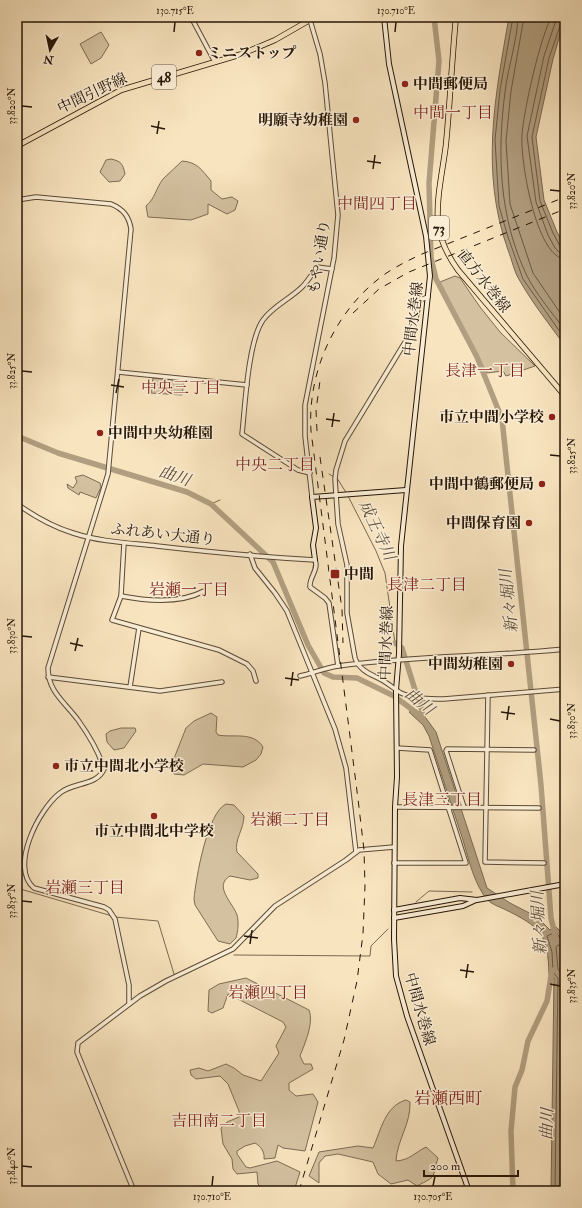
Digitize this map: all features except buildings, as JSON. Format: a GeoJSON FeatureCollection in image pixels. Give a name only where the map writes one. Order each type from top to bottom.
{"type":"FeatureCollection","features":[{"type":"Feature","properties":{"kind":"main road","name":"中間引野線"},"geometry":{"type":"LineString","coordinates":[[17,146],[121,90],[215,62],[261,46],[315,17]]}},
{"type":"Feature","properties":{"kind":"main road","name":"中間水巻線"},"geometry":{"type":"LineString","coordinates":[[384,17],[389,64],[426,236],[430,276],[401,546],[396,692],[397,748],[394,847],[395,962],[399,989],[469,1191]]}},
{"type":"Feature","properties":{"kind":"main road","name":"直方水巻線"},"geometry":{"type":"LineString","coordinates":[[456,17],[445,146],[438,204],[438,224],[442,240],[448,254],[458,270],[565,396]]}},
{"type":"Feature","properties":{"kind":"main road"},"geometry":{"type":"LineString","coordinates":[[315,560],[313,545],[316,528],[312,497],[335,494],[406,490]]}},
{"type":"Feature","properties":{"kind":"main road"},"geometry":{"type":"LineString","coordinates":[[394,918],[463,906],[476,900],[565,884]]}},
{"type":"Feature","properties":{"kind":"main road"},"geometry":{"type":"LineString","coordinates":[[394,910],[460,898],[476,900]]}},
{"type":"Feature","properties":{"kind":"street"},"geometry":{"type":"LineString","coordinates":[[191,17],[215,62]]}},
{"type":"Feature","properties":{"kind":"street","name":"もやい通り"},"geometry":{"type":"LineString","coordinates":[[309,19],[320,54],[325,83],[337,197],[338,230],[332,269],[306,395],[305,436],[312,497]]}},
{"type":"Feature","properties":{"kind":"street"},"geometry":{"type":"LineString","coordinates":[[17,200],[36,197],[104,203],[116,206],[127,216],[131,229],[131,244],[108,472],[89,537],[50,658],[48,677],[58,698],[86,732],[104,768],[97,779],[67,788],[51,802],[43,813],[25,850],[24,869],[30,885],[37,890],[104,907],[111,912],[115,919],[129,984],[129,1004]]}},
{"type":"Feature","properties":{"kind":"street"},"geometry":{"type":"LineString","coordinates":[[310,474],[298,470],[242,434],[247,385],[253,351],[263,320],[283,300],[302,288],[317,267],[332,269]]}},
{"type":"Feature","properties":{"kind":"street"},"geometry":{"type":"LineString","coordinates":[[428,296],[420,300],[416,318],[410,334],[345,441],[336,470],[335,494],[339,534],[348,570],[347,614],[353,652],[357,664],[396,692],[426,699],[565,689]]}},
{"type":"Feature","properties":{"kind":"street"},"geometry":{"type":"LineString","coordinates":[[118,372],[247,385]]}},
{"type":"Feature","properties":{"kind":"street","name":"ふれあい大通り"},"geometry":{"type":"LineString","coordinates":[[17,504],[32,515],[58,528],[89,537],[124,543],[199,551],[315,560]]}},
{"type":"Feature","properties":{"kind":"street"},"geometry":{"type":"LineString","coordinates":[[124,543],[121,596],[112,620],[224,652],[247,664],[254,674],[256,681]]}},
{"type":"Feature","properties":{"kind":"street"},"geometry":{"type":"LineString","coordinates":[[250,554],[255,568],[276,593],[287,612],[335,728],[346,768],[356,852]]}},
{"type":"Feature","properties":{"kind":"street"},"geometry":{"type":"LineString","coordinates":[[315,560],[316,568],[310,582],[310,587],[325,598],[329,603],[336,667]]}},
{"type":"Feature","properties":{"kind":"street"},"geometry":{"type":"LineString","coordinates":[[121,596],[158,601],[204,591]]}},
{"type":"Feature","properties":{"kind":"street"},"geometry":{"type":"LineString","coordinates":[[130,688],[139,628]]}},
{"type":"Feature","properties":{"kind":"street"},"geometry":{"type":"LineString","coordinates":[[300,676],[336,667],[397,659],[526,653],[565,649]]}},
{"type":"Feature","properties":{"kind":"street"},"geometry":{"type":"LineString","coordinates":[[48,677],[160,691],[222,682]]}},
{"type":"Feature","properties":{"kind":"street"},"geometry":{"type":"LineString","coordinates":[[488,695],[485,862],[544,863]]}},
{"type":"Feature","properties":{"kind":"street"},"geometry":{"type":"LineString","coordinates":[[394,862],[466,863],[450,807],[430,750],[397,748]]}},
{"type":"Feature","properties":{"kind":"street"},"geometry":{"type":"LineString","coordinates":[[463,807],[446,750],[534,750]]}},
{"type":"Feature","properties":{"kind":"street"},"geometry":{"type":"LineString","coordinates":[[395,807],[540,808]]}},
{"type":"Feature","properties":{"kind":"street"},"geometry":{"type":"LineString","coordinates":[[134,1191],[76,1048],[78,1043],[129,1004],[166,981],[233,948],[275,906],[356,852],[394,847]]}},
{"type":"Feature","properties":{"kind":"shaded area"},"geometry":{"type":"Polygon","coordinates":[[[101,32],[109,45],[101,58],[91,64],[80,44],[101,32]]]}},
{"type":"Feature","properties":{"kind":"shaded area"},"geometry":{"type":"Polygon","coordinates":[[[111,159],[119,162],[123,168],[125,174],[120,181],[109,182],[100,172],[106,160],[111,159]]]}},
{"type":"Feature","properties":{"kind":"shaded area"},"geometry":{"type":"Polygon","coordinates":[[[182,161],[192,163],[202,170],[211,181],[211,190],[222,199],[232,197],[238,201],[235,210],[227,214],[208,204],[208,214],[191,220],[148,217],[146,206],[163,179],[182,161]]]}},
{"type":"Feature","properties":{"kind":"shaded area"},"geometry":{"type":"Polygon","coordinates":[[[455,276],[460,278],[500,332],[535,366],[506,376],[503,371],[487,373],[463,330],[440,282],[455,276]]]}},
{"type":"Feature","properties":{"kind":"shaded area"},"geometry":{"type":"Polygon","coordinates":[[[153,378],[184,381],[182,395],[151,393],[153,378]]]}},
{"type":"Feature","properties":{"kind":"shaded area"},"geometry":{"type":"Polygon","coordinates":[[[83,475],[100,483],[101,487],[96,498],[80,492],[79,495],[68,488],[67,484],[73,488],[77,482],[75,477],[83,475]]]}},
{"type":"Feature","properties":{"kind":"shaded area"},"geometry":{"type":"Polygon","coordinates":[[[211,713],[217,717],[216,732],[218,735],[242,736],[254,739],[263,747],[261,754],[256,760],[243,767],[203,764],[184,775],[174,774],[172,772],[173,761],[186,728],[194,721],[211,713]]]}},
{"type":"Feature","properties":{"kind":"shaded area"},"geometry":{"type":"Polygon","coordinates":[[[121,728],[135,728],[136,731],[124,748],[114,750],[107,742],[106,734],[110,731],[121,728]]]}},
{"type":"Feature","properties":{"kind":"shaded area"},"geometry":{"type":"Polygon","coordinates":[[[226,804],[234,805],[244,816],[244,821],[236,848],[237,852],[258,874],[258,878],[250,880],[230,876],[225,880],[223,885],[226,895],[235,910],[238,921],[236,938],[230,944],[218,941],[195,905],[194,899],[200,862],[208,832],[219,810],[226,804]]]}},
{"type":"Feature","properties":{"kind":"shaded area"},"geometry":{"type":"Polygon","coordinates":[[[246,978],[309,1010],[310,1027],[300,1056],[304,1064],[311,1064],[313,1069],[289,1083],[289,1090],[296,1096],[313,1094],[318,1102],[305,1151],[283,1148],[278,1145],[275,1158],[264,1159],[262,1150],[255,1143],[245,1146],[237,1151],[237,1154],[246,1167],[250,1168],[277,1161],[300,1172],[294,1191],[284,1191],[277,1187],[274,1191],[265,1191],[258,1184],[257,1172],[237,1174],[233,1169],[232,1159],[223,1144],[221,1128],[227,1122],[239,1117],[239,1111],[228,1084],[220,1076],[196,1079],[191,1075],[190,1070],[199,1068],[208,1071],[226,1064],[243,1075],[261,1081],[279,1053],[276,1046],[286,1027],[283,1022],[228,994],[223,1008],[212,1013],[208,1011],[209,990],[219,984],[246,978]]]}},
{"type":"Feature","properties":{"kind":"shaded area"},"geometry":{"type":"Polygon","coordinates":[[[406,1100],[410,1102],[410,1110],[396,1161],[408,1158],[426,1147],[438,1158],[434,1174],[431,1178],[417,1186],[408,1180],[391,1184],[378,1174],[373,1162],[338,1154],[325,1156],[319,1163],[319,1183],[309,1176],[319,1152],[358,1146],[373,1148],[381,1126],[388,1113],[399,1103],[406,1100]]]}},
{"type":"Feature","properties":{"kind":"water"},"geometry":{"type":"Polygon","coordinates":[[[509,17],[565,17],[553,59],[536,137],[544,200],[565,247],[565,346],[530,298],[516,274],[499,221],[494,192],[492,163],[495,105],[509,17]]]}},
{"type":"Feature","properties":{"kind":"water"},"geometry":{"type":"Polygon","coordinates":[[[415,709],[418,712],[420,710],[436,732],[487,888],[510,903],[537,917],[550,930],[556,927],[562,933],[565,943],[565,1191],[551,1191],[554,978],[549,975],[547,950],[540,933],[534,927],[517,915],[489,902],[479,887],[429,736],[423,725],[409,712],[415,709]]]}},
{"type":"Feature","properties":{"kind":"waterway","name":"新々堀川"},"geometry":{"type":"LineString","coordinates":[[434,17],[439,61],[429,183],[431,258],[436,279],[477,357],[502,419],[541,785],[551,918],[555,935]]}},
{"type":"Feature","properties":{"kind":"waterway","name":"曲川"},"geometry":{"type":"LineString","coordinates":[[17,436],[58,453],[187,492],[211,504],[273,562],[308,645],[324,673],[333,677],[357,678],[394,696],[418,714]]}},
{"type":"Feature","properties":{"kind":"waterway","name":"成王寺川"},"geometry":{"type":"LineString","coordinates":[[329,474],[334,477]]}},
{"type":"Feature","properties":{"kind":"waterway","name":"成王寺川"},"geometry":{"type":"LineString","coordinates":[[337,478],[347,494]]}},
{"type":"Feature","properties":{"kind":"waterway","name":"成王寺川"},"geometry":{"type":"LineString","coordinates":[[348,496],[376,551],[385,573],[395,643]]}},
{"type":"Feature","properties":{"kind":"waterway"},"geometry":{"type":"LineString","coordinates":[[211,504],[220,500]]}},
{"type":"Feature","properties":{"kind":"waterway","name":"成王寺川"},"geometry":{"type":"LineString","coordinates":[[395,643],[402,648],[420,702],[423,717]]}},
{"type":"Feature","properties":{"kind":"waterway"},"geometry":{"type":"LineString","coordinates":[[17,888],[112,916]]}},
{"type":"Feature","properties":{"kind":"waterway"},"geometry":{"type":"LineString","coordinates":[[416,902],[429,891],[472,892]]}},
{"type":"Feature","properties":{"kind":"waterway"},"geometry":{"type":"LineString","coordinates":[[115,917],[158,921],[174,974]]}},
{"type":"Feature","properties":{"kind":"waterway"},"geometry":{"type":"LineString","coordinates":[[234,955],[370,956],[371,946],[388,929]]}},
{"type":"Feature","properties":{"kind":"waterway","name":"新々堀川"},"geometry":{"type":"LineString","coordinates":[[513,1191],[511,1131],[515,1087],[522,1070],[528,1041],[547,1001],[552,970]]}},
{"type":"Feature","properties":{"kind":"railway"},"geometry":{"type":"LineString","coordinates":[[299,1191],[344,1040],[357,981],[363,934],[365,886],[364,850],[358,799],[311,431],[311,408],[314,386],[328,343],[339,323],[352,305],[368,288],[385,274],[422,254],[565,197]]}},
{"type":"Feature","properties":{"kind":"railway"},"geometry":{"type":"LineString","coordinates":[[353,313],[379,289],[409,272],[565,209]]}},
{"type":"Feature","properties":{"kind":"railway"},"geometry":{"type":"LineString","coordinates":[[317,431],[316,410],[320,381]]}},
{"type":"Feature","properties":{"kind":"railway"},"geometry":{"type":"LineString","coordinates":[[320,457],[342,609],[343,643]]}},
{"type":"Feature","properties":{"kind":"place","name":"ミニストップ"},"geometry":{"type":"Point","coordinates":[199,53]}},
{"type":"Feature","properties":{"kind":"place","name":"中間郵便局"},"geometry":{"type":"Point","coordinates":[405,84]}},
{"type":"Feature","properties":{"kind":"place","name":"明願寺幼稚園"},"geometry":{"type":"Point","coordinates":[356,120]}},
{"type":"Feature","properties":{"kind":"place","name":"市立中間小学校"},"geometry":{"type":"Point","coordinates":[552,417]}},
{"type":"Feature","properties":{"kind":"place","name":"中間中央幼稚園"},"geometry":{"type":"Point","coordinates":[100,433]}},
{"type":"Feature","properties":{"kind":"place","name":"中間中鶴郵便局"},"geometry":{"type":"Point","coordinates":[542,484]}},
{"type":"Feature","properties":{"kind":"place","name":"中間保育園"},"geometry":{"type":"Point","coordinates":[529,523]}},
{"type":"Feature","properties":{"kind":"place","name":"中間"},"geometry":{"type":"Point","coordinates":[335,574]}},
{"type":"Feature","properties":{"kind":"place","name":"中間幼稚園"},"geometry":{"type":"Point","coordinates":[511,664]}},
{"type":"Feature","properties":{"kind":"place","name":"市立中間北小学校"},"geometry":{"type":"Point","coordinates":[56,766]}},
{"type":"Feature","properties":{"kind":"place","name":"市立中間北中学校"},"geometry":{"type":"Point","coordinates":[154,816]}},
{"type":"Feature","properties":{"kind":"district","name":"中間一丁目"},"geometry":{"type":"Point","coordinates":[453,112]}},
{"type":"Feature","properties":{"kind":"district","name":"中間四丁目"},"geometry":{"type":"Point","coordinates":[377,203]}},
{"type":"Feature","properties":{"kind":"district","name":"長津一丁目"},"geometry":{"type":"Point","coordinates":[485,370]}},
{"type":"Feature","properties":{"kind":"district","name":"中央三丁目"},"geometry":{"type":"Point","coordinates":[181,387]}},
{"type":"Feature","properties":{"kind":"district","name":"中央二丁目"},"geometry":{"type":"Point","coordinates":[275,464]}},
{"type":"Feature","properties":{"kind":"district","name":"長津二丁目"},"geometry":{"type":"Point","coordinates":[427,584]}},
{"type":"Feature","properties":{"kind":"district","name":"岩瀬一丁目"},"geometry":{"type":"Point","coordinates":[189,589]}},
{"type":"Feature","properties":{"kind":"district","name":"長津三丁目"},"geometry":{"type":"Point","coordinates":[442,799]}},
{"type":"Feature","properties":{"kind":"district","name":"岩瀬二丁目"},"geometry":{"type":"Point","coordinates":[290,819]}},
{"type":"Feature","properties":{"kind":"district","name":"岩瀬三丁目"},"geometry":{"type":"Point","coordinates":[85,887]}},
{"type":"Feature","properties":{"kind":"district","name":"岩瀬四丁目"},"geometry":{"type":"Point","coordinates":[268,992]}},
{"type":"Feature","properties":{"kind":"district","name":"岩瀬西町"},"geometry":{"type":"Point","coordinates":[448,1098]}},
{"type":"Feature","properties":{"kind":"district","name":"吉田南二丁目"},"geometry":{"type":"Point","coordinates":[219,1120]}}]}
